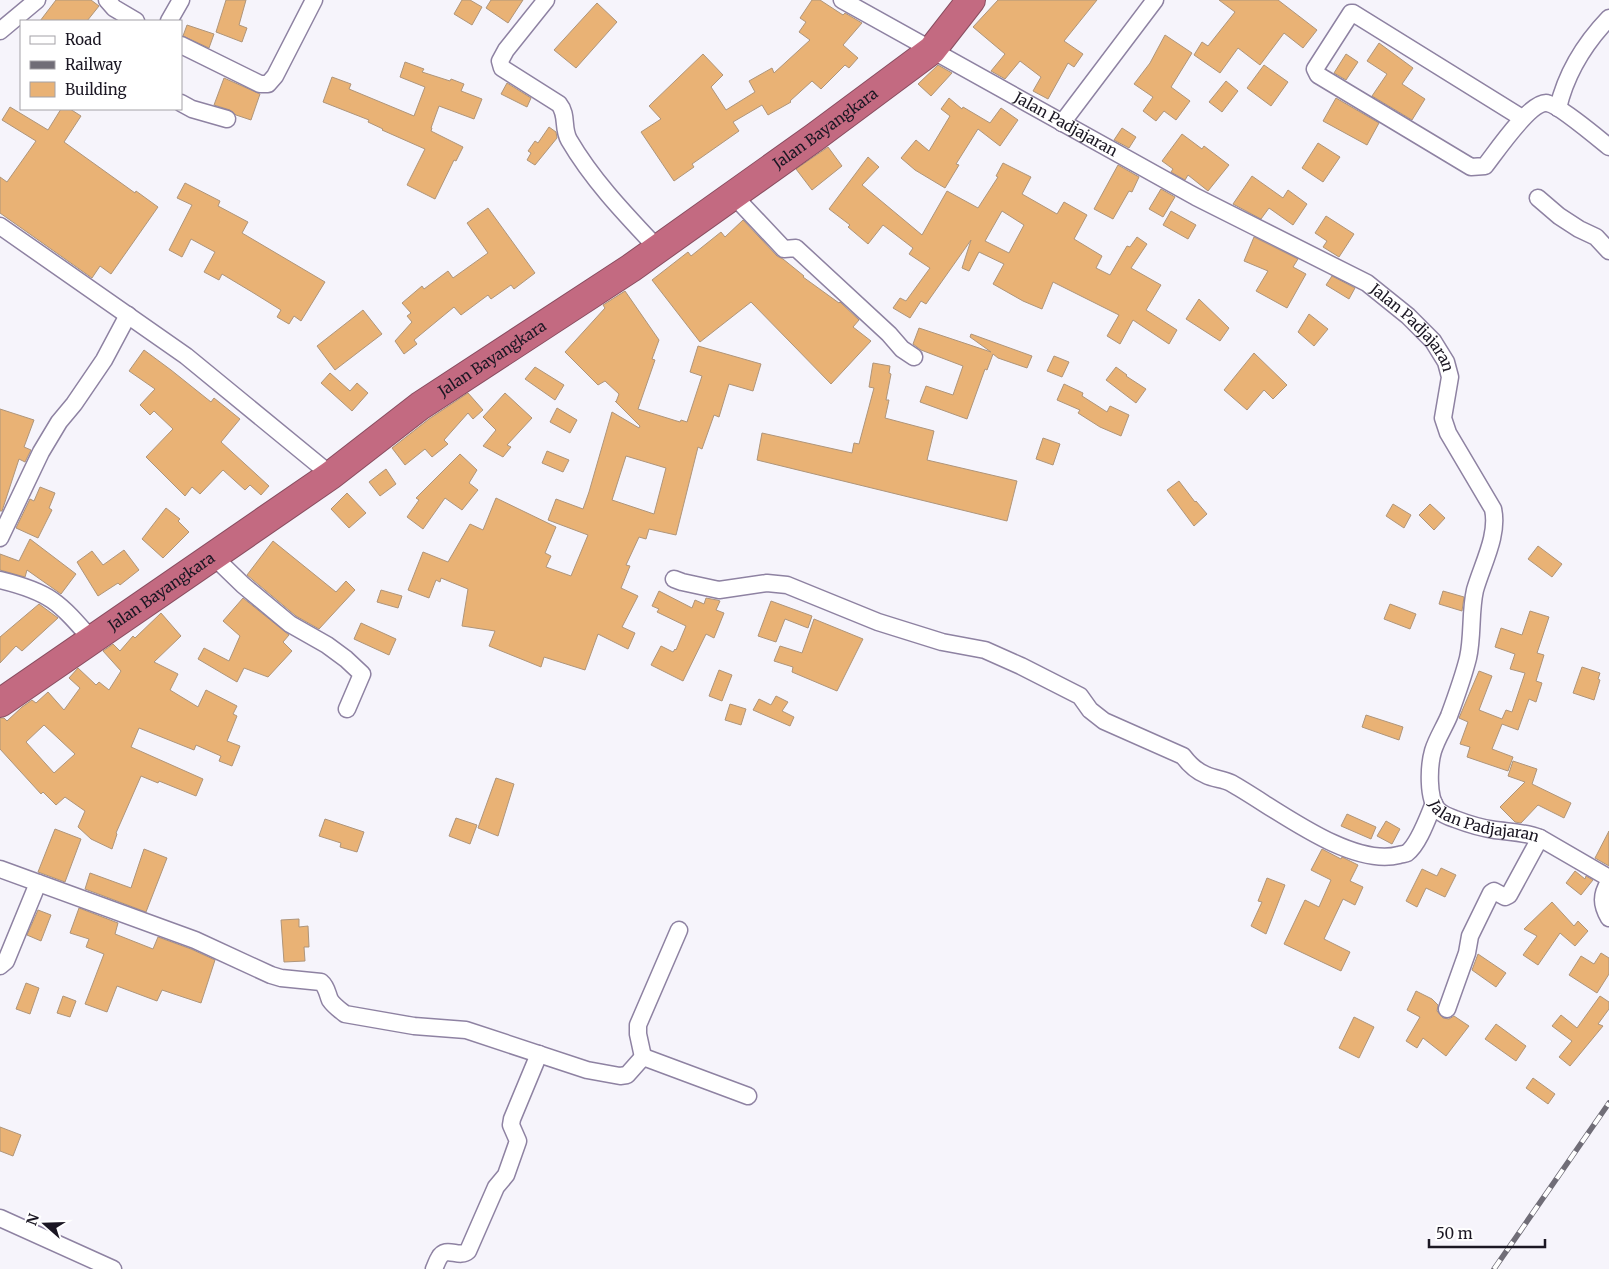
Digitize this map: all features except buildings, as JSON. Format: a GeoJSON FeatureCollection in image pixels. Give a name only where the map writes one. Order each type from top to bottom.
{"type":"FeatureCollection","features":[{"type":"Feature","properties":{"kind":"highway","name":"Jalan Bayangkara"},"geometry":{"type":"LineString","coordinates":[[0,702],[331,475],[420,406],[658,249],[734,196],[932,50],[971,0]]}},
{"type":"Feature","properties":{"kind":"street"},"geometry":{"type":"LineString","coordinates":[[0,31],[37,0]]}},
{"type":"Feature","properties":{"kind":"street"},"geometry":{"type":"LineString","coordinates":[[170,20],[181,0]]}},
{"type":"Feature","properties":{"kind":"street"},"geometry":{"type":"LineString","coordinates":[[182,45],[260,84],[268,84],[314,0]]}},
{"type":"Feature","properties":{"kind":"street"},"geometry":{"type":"LineString","coordinates":[[546,0],[506,50],[500,61],[502,68],[560,104],[565,111],[568,138],[605,191],[658,249]]}},
{"type":"Feature","properties":{"kind":"street","name":"Jalan Padjajaran"},"geometry":{"type":"LineString","coordinates":[[842,0],[1227,213],[1307,251],[1367,283],[1408,316],[1434,341],[1446,362],[1450,377],[1444,418],[1448,433],[1492,509],[1494,520],[1493,532],[1475,590],[1468,657],[1459,690],[1433,751],[1430,779],[1434,803],[1438,810],[1447,816],[1470,825],[1528,834],[1540,838],[1609,880]]}},
{"type":"Feature","properties":{"kind":"street"},"geometry":{"type":"LineString","coordinates":[[1062,123],[1154,0]]}},
{"type":"Feature","properties":{"kind":"street"},"geometry":{"type":"LineString","coordinates":[[111,7],[134,20]]}},
{"type":"Feature","properties":{"kind":"street"},"geometry":{"type":"LineString","coordinates":[[1522,118],[1353,13],[1351,13],[1315,69],[1318,75],[1472,167],[1485,166],[1522,118],[1534,107],[1542,103],[1548,103],[1558,108],[1609,146]]}},
{"type":"Feature","properties":{"kind":"street"},"geometry":{"type":"LineString","coordinates":[[1558,108],[1563,88],[1572,69],[1609,18]]}},
{"type":"Feature","properties":{"kind":"street"},"geometry":{"type":"LineString","coordinates":[[182,104],[192,109],[227,119]]}},
{"type":"Feature","properties":{"kind":"street"},"geometry":{"type":"LineString","coordinates":[[734,196],[784,248],[796,248],[889,334],[902,349],[914,358]]}},
{"type":"Feature","properties":{"kind":"street"},"geometry":{"type":"LineString","coordinates":[[1538,198],[1565,220],[1596,237],[1609,251]]}},
{"type":"Feature","properties":{"kind":"street"},"geometry":{"type":"LineString","coordinates":[[0,226],[186,356],[331,475]]}},
{"type":"Feature","properties":{"kind":"street"},"geometry":{"type":"LineString","coordinates":[[0,538],[41,452],[104,360],[128,315]]}},
{"type":"Feature","properties":{"kind":"street"},"geometry":{"type":"LineString","coordinates":[[213,556],[243,585],[290,624],[327,645],[362,674],[347,709]]}},
{"type":"Feature","properties":{"kind":"street"},"geometry":{"type":"LineString","coordinates":[[674,579],[719,590],[767,583],[787,586],[878,622],[942,642],[985,650],[1080,696],[1090,710],[1104,721],[1182,756],[1192,767],[1206,775],[1230,782],[1318,836],[1373,857],[1392,857],[1407,853],[1421,835],[1434,803]]}},
{"type":"Feature","properties":{"kind":"street"},"geometry":{"type":"LineString","coordinates":[[0,580],[41,592],[54,600],[68,612],[92,640]]}},
{"type":"Feature","properties":{"kind":"street"},"geometry":{"type":"LineString","coordinates":[[1447,1009],[1467,953],[1470,936],[1491,893],[1494,890],[1505,897],[1509,895],[1540,838]]}},
{"type":"Feature","properties":{"kind":"street"},"geometry":{"type":"LineString","coordinates":[[0,869],[210,946],[270,975],[321,982],[326,988],[330,1000],[345,1014],[414,1026],[466,1030],[586,1070],[620,1076],[627,1075],[643,1058],[649,1058],[748,1096]]}},
{"type":"Feature","properties":{"kind":"street"},"geometry":{"type":"LineString","coordinates":[[1609,880],[1603,892],[1602,904],[1609,918]]}},
{"type":"Feature","properties":{"kind":"street"},"geometry":{"type":"LineString","coordinates":[[0,966],[6,961],[38,883]]}},
{"type":"Feature","properties":{"kind":"street"},"geometry":{"type":"LineString","coordinates":[[643,1058],[638,1025],[680,930]]}},
{"type":"Feature","properties":{"kind":"street"},"geometry":{"type":"LineString","coordinates":[[434,1269],[439,1257],[444,1252],[464,1255],[468,1251],[496,1187],[506,1175],[518,1142],[512,1118],[538,1054]]}},
{"type":"Feature","properties":{"kind":"street"},"geometry":{"type":"LineString","coordinates":[[0,1218],[112,1269]]}},
{"type":"Feature","properties":{"kind":"railway"},"geometry":{"type":"LineString","coordinates":[[1494,1269],[1609,1103]]}}]}
